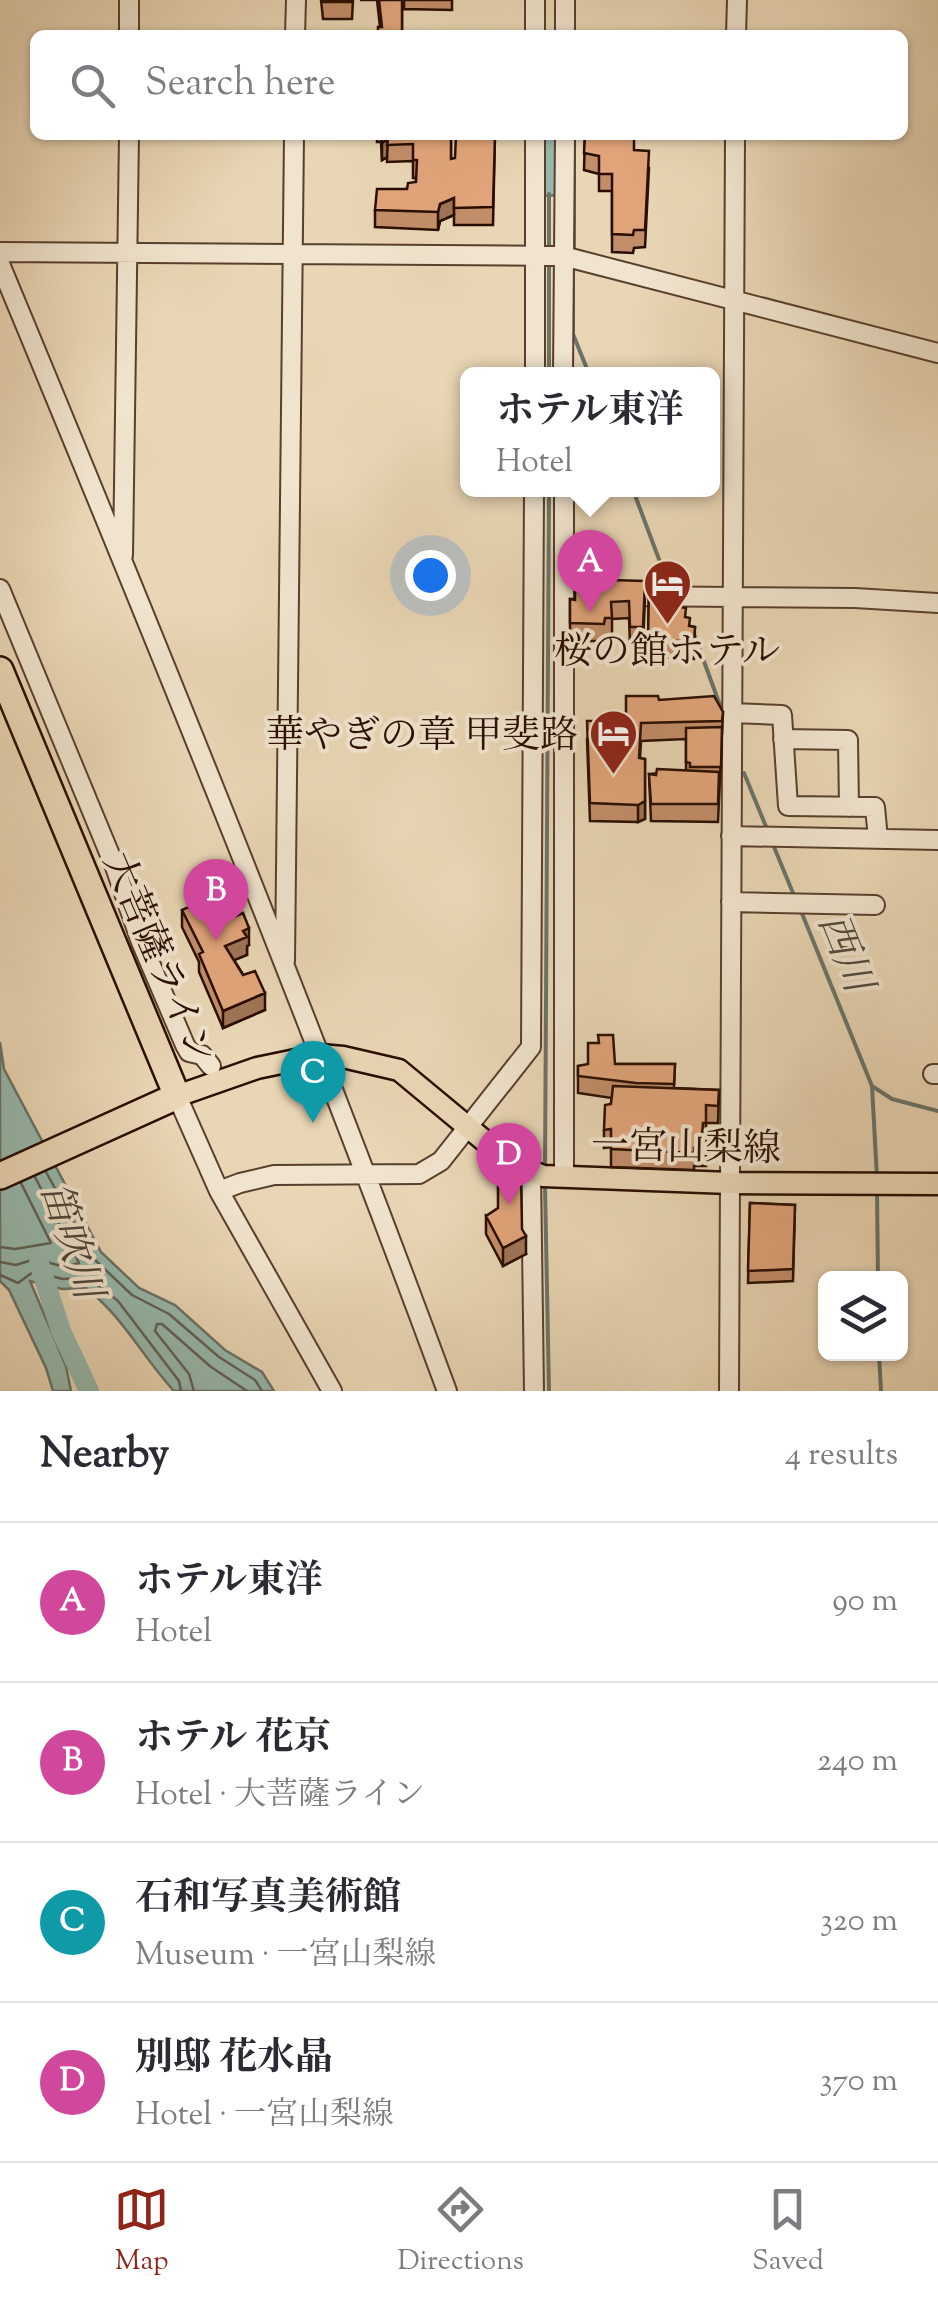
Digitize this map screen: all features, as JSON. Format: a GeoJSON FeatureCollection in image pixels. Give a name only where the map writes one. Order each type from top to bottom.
{"type":"FeatureCollection","features":[{"type":"Feature","properties":{"kind":"highway","name":"大菩薩ライン"},"geometry":{"type":"LineString","coordinates":[[0,670],[97,907],[168,1100],[0,1176]]}},
{"type":"Feature","properties":{"kind":"main road"},"geometry":{"type":"LineString","coordinates":[[168,1100],[257,1068],[320,1055],[367,1061],[399,1070],[469,1124],[510,1162],[548,1176]]}},
{"type":"Feature","properties":{"kind":"main road","name":"一宮山梨線"},"geometry":{"type":"LineString","coordinates":[[548,1176],[730,1183],[938,1184]]}},
{"type":"Feature","properties":{"kind":"street"},"geometry":{"type":"LineString","coordinates":[[128,0],[128,30]]}},
{"type":"Feature","properties":{"kind":"street"},"geometry":{"type":"LineString","coordinates":[[295,30],[296,0]]}},
{"type":"Feature","properties":{"kind":"street"},"geometry":{"type":"LineString","coordinates":[[536,0],[536,30]]}},
{"type":"Feature","properties":{"kind":"street"},"geometry":{"type":"LineString","coordinates":[[565,0],[565,30]]}},
{"type":"Feature","properties":{"kind":"street"},"geometry":{"type":"LineString","coordinates":[[736,0],[736,30]]}},
{"type":"Feature","properties":{"kind":"street"},"geometry":{"type":"LineString","coordinates":[[123,560],[128,140]]}},
{"type":"Feature","properties":{"kind":"street"},"geometry":{"type":"LineString","coordinates":[[285,972],[294,140]]}},
{"type":"Feature","properties":{"kind":"street"},"geometry":{"type":"LineString","coordinates":[[536,140],[551,198],[559,258],[564,367]]}},
{"type":"Feature","properties":{"kind":"street"},"geometry":{"type":"LineString","coordinates":[[536,367],[559,258],[551,198],[564,140]]}},
{"type":"Feature","properties":{"kind":"street"},"geometry":{"type":"LineString","coordinates":[[729,1391],[735,140]]}},
{"type":"Feature","properties":{"kind":"street"},"geometry":{"type":"LineString","coordinates":[[0,252],[559,258],[938,353]]}},
{"type":"Feature","properties":{"kind":"street"},"geometry":{"type":"LineString","coordinates":[[0,264],[123,560],[368,1176],[447,1391]]}},
{"type":"Feature","properties":{"kind":"street"},"geometry":{"type":"LineString","coordinates":[[534,497],[530,995],[548,1047]]}},
{"type":"Feature","properties":{"kind":"street"},"geometry":{"type":"LineString","coordinates":[[534,1391],[548,1176],[548,1047],[564,990],[583,595],[565,497]]}},
{"type":"Feature","properties":{"kind":"street"},"geometry":{"type":"LineString","coordinates":[[0,589],[185,1045],[211,1066]]}},
{"type":"Feature","properties":{"kind":"street"},"geometry":{"type":"LineString","coordinates":[[533,594],[938,603]]}},
{"type":"Feature","properties":{"kind":"street"},"geometry":{"type":"LineString","coordinates":[[732,713],[782,715],[788,806],[876,807],[878,839]]}},
{"type":"Feature","properties":{"kind":"street"},"geometry":{"type":"LineString","coordinates":[[783,739],[848,740],[849,807]]}},
{"type":"Feature","properties":{"kind":"street"},"geometry":{"type":"LineString","coordinates":[[732,836],[938,840]]}},
{"type":"Feature","properties":{"kind":"street"},"geometry":{"type":"LineString","coordinates":[[731,902],[875,904]]}},
{"type":"Feature","properties":{"kind":"street"},"geometry":{"type":"LineString","coordinates":[[97,907],[110,907],[141,942]]}},
{"type":"Feature","properties":{"kind":"street"},"geometry":{"type":"LineString","coordinates":[[530,995],[541,1010],[560,1003],[564,990]]}},
{"type":"Feature","properties":{"kind":"street"},"geometry":{"type":"LineString","coordinates":[[219,1192],[240,1182],[274,1176],[419,1174],[441,1161],[469,1124],[548,1047]]}},
{"type":"Feature","properties":{"kind":"street"},"geometry":{"type":"LineString","coordinates":[[168,1100],[332,1391]]}},
{"type":"Feature","properties":{"kind":"water"},"geometry":{"type":"Polygon","coordinates":[[[544,140],[560,140],[559,195],[543,196],[544,140]]]}},
{"type":"Feature","properties":{"kind":"water"},"geometry":{"type":"Polygon","coordinates":[[[0,1042],[4,1069],[101,1252],[139,1288],[175,1305],[225,1350],[262,1372],[274,1391],[174,1391],[111,1312],[86,1288],[62,1289],[30,1281],[66,1366],[71,1391],[53,1391],[9,1290],[0,1281],[0,1042]]]}},
{"type":"Feature","properties":{"kind":"building"},"geometry":{"type":"Polygon","coordinates":[[[379,0],[402,0],[402,30],[378,30],[382,27],[379,0]]]}},
{"type":"Feature","properties":{"kind":"building"},"geometry":{"type":"Polygon","coordinates":[[[388,140],[451,140],[451,159],[455,158],[456,140],[495,140],[493,207],[454,208],[454,198],[440,204],[438,212],[375,210],[377,189],[407,189],[408,183],[416,182],[413,144],[387,145],[388,140]]]}},
{"type":"Feature","properties":{"kind":"building"},"geometry":{"type":"Polygon","coordinates":[[[585,140],[634,140],[634,150],[649,151],[645,230],[634,230],[633,235],[612,234],[612,174],[599,174],[599,156],[584,153],[585,140]]]}},
{"type":"Feature","properties":{"kind":"building"},"geometry":{"type":"Polygon","coordinates":[[[575,579],[645,581],[643,627],[630,627],[629,601],[611,602],[612,618],[605,618],[604,624],[570,623],[575,579]]]}},
{"type":"Feature","properties":{"kind":"building"},"geometry":{"type":"Polygon","coordinates":[[[673,583],[680,607],[686,608],[685,617],[690,618],[689,626],[695,627],[694,642],[648,639],[649,584],[673,583]]]}},
{"type":"Feature","properties":{"kind":"building"},"geometry":{"type":"Polygon","coordinates":[[[626,696],[658,696],[659,700],[714,696],[723,712],[722,721],[641,723],[639,758],[645,759],[645,801],[638,805],[590,803],[587,721],[626,721],[626,696]]]}},
{"type":"Feature","properties":{"kind":"building"},"geometry":{"type":"Polygon","coordinates":[[[722,727],[721,767],[690,767],[686,762],[686,728],[722,727]]]}},
{"type":"Feature","properties":{"kind":"building"},"geometry":{"type":"Polygon","coordinates":[[[657,769],[719,772],[718,804],[651,804],[649,774],[656,775],[657,769]]]}},
{"type":"Feature","properties":{"kind":"building"},"geometry":{"type":"Polygon","coordinates":[[[231,887],[233,895],[228,897],[236,916],[243,913],[249,928],[243,931],[247,937],[225,946],[243,975],[255,971],[265,993],[223,1011],[199,954],[203,952],[182,910],[231,887]]]}},
{"type":"Feature","properties":{"kind":"building"},"geometry":{"type":"Polygon","coordinates":[[[598,1035],[613,1035],[615,1064],[675,1064],[674,1084],[578,1076],[578,1066],[588,1064],[588,1043],[599,1043],[598,1035]]]}},
{"type":"Feature","properties":{"kind":"building"},"geometry":{"type":"Polygon","coordinates":[[[613,1086],[719,1090],[718,1106],[706,1105],[702,1135],[707,1135],[706,1149],[694,1148],[694,1153],[611,1149],[611,1129],[604,1130],[605,1105],[611,1104],[613,1086]]]}},
{"type":"Feature","properties":{"kind":"building"},"geometry":{"type":"Polygon","coordinates":[[[498,1168],[521,1169],[522,1229],[526,1236],[503,1248],[486,1216],[498,1208],[498,1168]]]}},
{"type":"Feature","properties":{"kind":"building"},"geometry":{"type":"Polygon","coordinates":[[[750,1203],[795,1205],[793,1269],[748,1271],[750,1203]]]}},
{"type":"Feature","properties":{"kind":"waterway","name":"西川"},"geometry":{"type":"LineString","coordinates":[[574,0],[574,30]]}},
{"type":"Feature","properties":{"kind":"waterway","name":"西川"},"geometry":{"type":"LineString","coordinates":[[574,140],[574,250]]}},
{"type":"Feature","properties":{"kind":"waterway"},"geometry":{"type":"LineString","coordinates":[[549,194],[549,250]]}},
{"type":"Feature","properties":{"kind":"waterway"},"geometry":{"type":"LineString","coordinates":[[549,264],[549,367]]}},
{"type":"Feature","properties":{"kind":"waterway","name":"西川"},"geometry":{"type":"LineString","coordinates":[[573,265],[573,334],[586,367]]}},
{"type":"Feature","properties":{"kind":"waterway"},"geometry":{"type":"LineString","coordinates":[[545,1171],[549,497]]}},
{"type":"Feature","properties":{"kind":"waterway","name":"西川"},"geometry":{"type":"LineString","coordinates":[[636,497],[669,586]]}},
{"type":"Feature","properties":{"kind":"waterway","name":"西川"},"geometry":{"type":"LineString","coordinates":[[694,634],[725,719]]}},
{"type":"Feature","properties":{"kind":"waterway","name":"西川"},"geometry":{"type":"LineString","coordinates":[[744,773],[767,829]]}},
{"type":"Feature","properties":{"kind":"waterway","name":"西川"},"geometry":{"type":"LineString","coordinates":[[772,842],[795,898]]}},
{"type":"Feature","properties":{"kind":"waterway","name":"西川"},"geometry":{"type":"LineString","coordinates":[[801,911],[872,1086],[877,1178]]}},
{"type":"Feature","properties":{"kind":"waterway","name":"西川"},"geometry":{"type":"LineString","coordinates":[[872,1086],[892,1099],[938,1111]]}},
{"type":"Feature","properties":{"kind":"waterway"},"geometry":{"type":"LineString","coordinates":[[545,1186],[549,1391]]}},
{"type":"Feature","properties":{"kind":"waterway"},"geometry":{"type":"LineString","coordinates":[[877,1192],[878,1271]]}},
{"type":"Feature","properties":{"kind":"waterway","name":"笛吹川"},"geometry":{"type":"LineString","coordinates":[[39,1263],[61,1331],[89,1391]]}},
{"type":"Feature","properties":{"kind":"waterway"},"geometry":{"type":"LineString","coordinates":[[879,1361],[881,1391]]}},
{"type":"Feature","properties":{"kind":"place","name":"ホテル東洋"},"geometry":{"type":"Point","coordinates":[590,612]}},
{"type":"Feature","properties":{"kind":"place","name":"桜の館ホテル"},"geometry":{"type":"Point","coordinates":[667,626]}},
{"type":"Feature","properties":{"kind":"place","name":"華やぎの章 甲斐路"},"geometry":{"type":"Point","coordinates":[613,776]}},
{"type":"Feature","properties":{"kind":"place","name":"ホテル 花京"},"geometry":{"type":"Point","coordinates":[216,941]}},
{"type":"Feature","properties":{"kind":"place","name":"石和写真美術館"},"geometry":{"type":"Point","coordinates":[313,1123]}},
{"type":"Feature","properties":{"kind":"place","name":"別邸 花水晶"},"geometry":{"type":"Point","coordinates":[509,1205]}}]}
